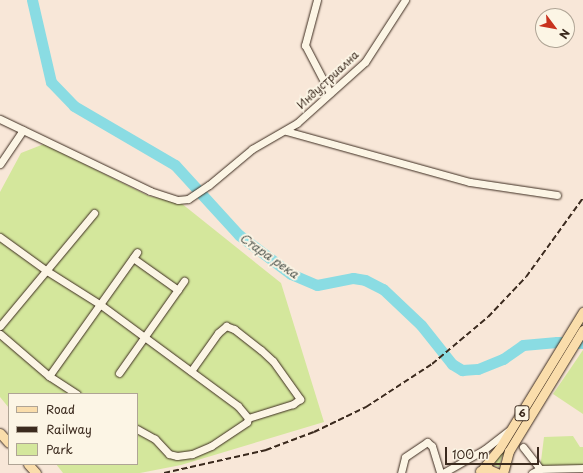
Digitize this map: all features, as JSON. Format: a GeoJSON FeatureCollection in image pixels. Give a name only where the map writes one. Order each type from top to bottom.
{"type":"FeatureCollection","features":[{"type":"Feature","properties":{"kind":"main road","name":"6"},"geometry":{"type":"LineString","coordinates":[[478,472],[514,426],[583,312]]}},
{"type":"Feature","properties":{"kind":"main road","name":"6"},"geometry":{"type":"LineString","coordinates":[[503,473],[509,451],[582,332]]}},
{"type":"Feature","properties":{"kind":"main road"},"geometry":{"type":"LineString","coordinates":[[0,433],[8,442]]}},
{"type":"Feature","properties":{"kind":"main road"},"geometry":{"type":"LineString","coordinates":[[29,465],[36,473]]}},
{"type":"Feature","properties":{"kind":"main road","name":"6"},"geometry":{"type":"LineString","coordinates":[[478,472],[490,470],[497,473]]}},
{"type":"Feature","properties":{"kind":"street"},"geometry":{"type":"LineString","coordinates":[[317,0],[305,45],[330,93]]}},
{"type":"Feature","properties":{"kind":"street","name":"Индустриална"},"geometry":{"type":"LineString","coordinates":[[23,130],[150,191],[178,200],[194,196],[252,149],[286,131],[365,62],[405,0]]}},
{"type":"Feature","properties":{"kind":"street"},"geometry":{"type":"LineString","coordinates":[[0,119],[23,130],[0,164]]}},
{"type":"Feature","properties":{"kind":"street"},"geometry":{"type":"LineString","coordinates":[[286,131],[470,182],[557,195]]}},
{"type":"Feature","properties":{"kind":"street"},"geometry":{"type":"LineString","coordinates":[[0,326],[94,213]]}},
{"type":"Feature","properties":{"kind":"street"},"geometry":{"type":"LineString","coordinates":[[0,237],[47,271],[101,305],[238,406],[248,418]]}},
{"type":"Feature","properties":{"kind":"street"},"geometry":{"type":"LineString","coordinates":[[49,376],[101,305],[135,255],[178,290]]}},
{"type":"Feature","properties":{"kind":"street"},"geometry":{"type":"LineString","coordinates":[[119,373],[184,281]]}},
{"type":"Feature","properties":{"kind":"street"},"geometry":{"type":"LineString","coordinates":[[138,430],[156,439],[169,454],[176,456],[192,454],[211,446],[247,422],[248,418],[293,404],[300,399],[273,361],[234,329],[226,326],[218,333],[191,371]]}},
{"type":"Feature","properties":{"kind":"street"},"geometry":{"type":"LineString","coordinates":[[0,334],[49,376],[76,393]]}},
{"type":"Feature","properties":{"kind":"street"},"geometry":{"type":"LineString","coordinates":[[443,473],[485,449],[514,426]]}},
{"type":"Feature","properties":{"kind":"street"},"geometry":{"type":"LineString","coordinates":[[401,473],[405,457],[428,442],[432,446],[440,473]]}},
{"type":"Feature","properties":{"kind":"street"},"geometry":{"type":"LineString","coordinates":[[523,448],[540,469]]}},
{"type":"Feature","properties":{"kind":"street"},"geometry":{"type":"LineString","coordinates":[[532,473],[540,469],[583,468]]}},
{"type":"Feature","properties":{"kind":"green space"},"geometry":{"type":"Polygon","coordinates":[[[44,144],[149,196],[181,203],[281,283],[324,422],[181,465],[140,473],[63,473],[57,465],[138,465],[138,393],[8,393],[8,407],[0,397],[0,192],[21,153],[44,144]]]}},
{"type":"Feature","properties":{"kind":"green space"},"geometry":{"type":"Polygon","coordinates":[[[583,317],[583,323],[502,457],[499,467],[490,464],[583,317]]]}},
{"type":"Feature","properties":{"kind":"green space"},"geometry":{"type":"Polygon","coordinates":[[[583,350],[583,414],[553,394],[583,350]]]}},
{"type":"Feature","properties":{"kind":"green space"},"geometry":{"type":"Polygon","coordinates":[[[573,436],[580,447],[583,447],[583,468],[540,469],[544,437],[573,436]]]}},
{"type":"Feature","properties":{"kind":"waterway","name":"Стара река"},"geometry":{"type":"LineString","coordinates":[[32,0],[51,82],[74,106],[175,165],[239,235],[291,274],[317,285],[353,278],[365,280],[383,289],[421,325],[452,364],[462,370],[478,369],[503,359],[523,345],[557,342],[583,343]]}},
{"type":"Feature","properties":{"kind":"railway"},"geometry":{"type":"LineString","coordinates":[[164,473],[266,450],[314,432],[366,407],[432,364],[488,317],[526,277],[583,198]]}}]}
